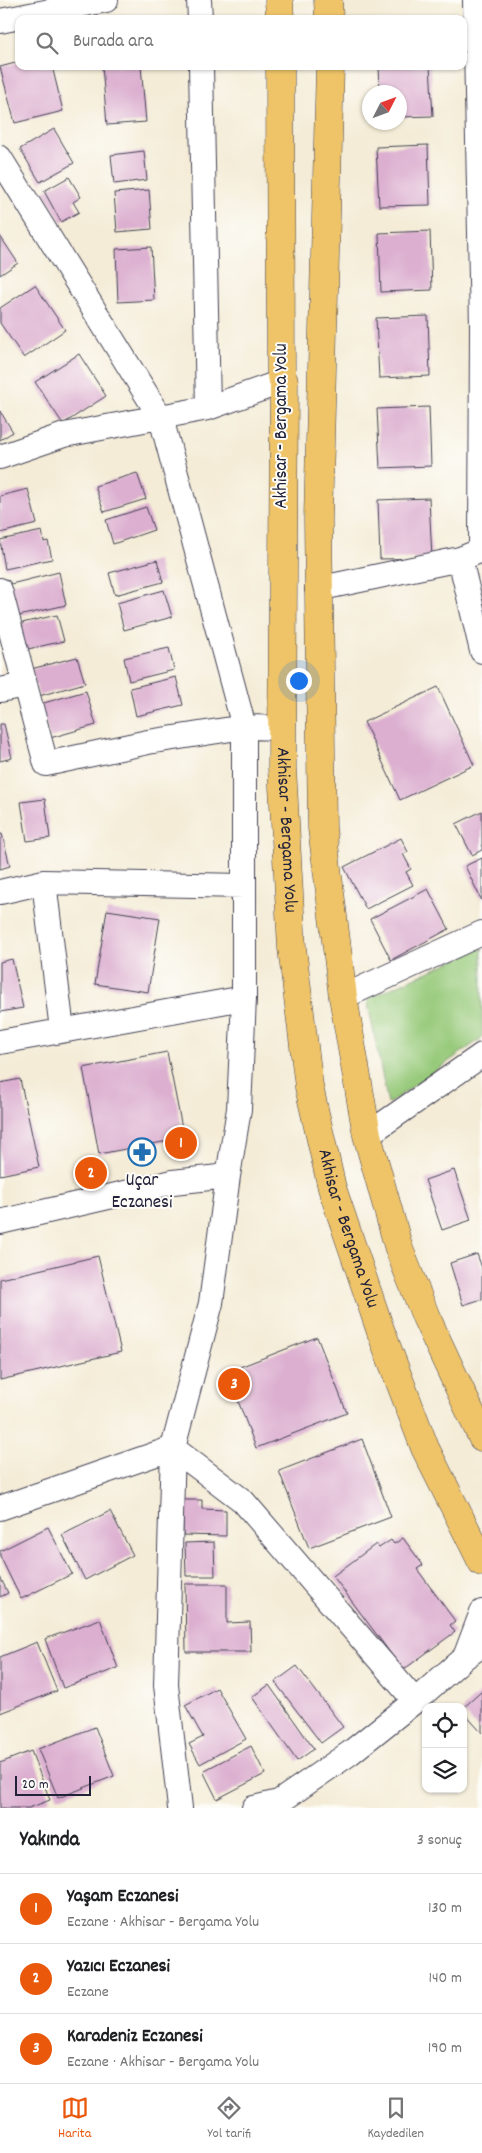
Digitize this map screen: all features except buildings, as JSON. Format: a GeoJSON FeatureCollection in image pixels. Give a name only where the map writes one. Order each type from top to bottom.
{"type":"FeatureCollection","features":[{"type":"Feature","properties":{"kind":"main road"},"geometry":{"type":"LineString","coordinates":[[280,0],[280,15]]}},
{"type":"Feature","properties":{"kind":"main road"},"geometry":{"type":"LineString","coordinates":[[328,0],[329,15]]}},
{"type":"Feature","properties":{"kind":"main road","name":"Akhisar - Bergama Yolu"},"geometry":{"type":"LineString","coordinates":[[280,70],[281,366],[284,381],[282,768],[292,948],[308,1088],[332,1188],[381,1332],[425,1448],[458,1519],[482,1562]]}},
{"type":"Feature","properties":{"kind":"main road","name":"Akhisar - Bergama Yolu"},"geometry":{"type":"LineString","coordinates":[[330,70],[318,589],[322,828],[343,997],[367,1135],[399,1249],[426,1317],[482,1437]]}},
{"type":"Feature","properties":{"kind":"street"},"geometry":{"type":"LineString","coordinates":[[26,15],[106,0]]}},
{"type":"Feature","properties":{"kind":"street"},"geometry":{"type":"LineString","coordinates":[[199,0],[200,15]]}},
{"type":"Feature","properties":{"kind":"street"},"geometry":{"type":"LineString","coordinates":[[475,0],[482,326],[474,553],[482,651]]}},
{"type":"Feature","properties":{"kind":"street"},"geometry":{"type":"LineString","coordinates":[[0,20],[15,17]]}},
{"type":"Feature","properties":{"kind":"street"},"geometry":{"type":"LineString","coordinates":[[201,70],[208,408]]}},
{"type":"Feature","properties":{"kind":"street"},"geometry":{"type":"LineString","coordinates":[[0,158],[161,418],[244,727],[244,998],[239,1109],[211,1302],[174,1448],[166,1685],[180,1808]]}},
{"type":"Feature","properties":{"kind":"street"},"geometry":{"type":"LineString","coordinates":[[0,457],[64,436],[208,408],[284,381]]}},
{"type":"Feature","properties":{"kind":"street"},"geometry":{"type":"LineString","coordinates":[[318,589],[474,553]]}},
{"type":"Feature","properties":{"kind":"street"},"geometry":{"type":"LineString","coordinates":[[0,590],[46,764],[148,742],[244,727],[282,728]]}},
{"type":"Feature","properties":{"kind":"street"},"geometry":{"type":"LineString","coordinates":[[0,690],[25,685]]}},
{"type":"Feature","properties":{"kind":"street"},"geometry":{"type":"LineString","coordinates":[[0,892],[44,882],[244,886]]}},
{"type":"Feature","properties":{"kind":"street"},"geometry":{"type":"LineString","coordinates":[[44,882],[62,1030]]}},
{"type":"Feature","properties":{"kind":"street"},"geometry":{"type":"LineString","coordinates":[[343,997],[482,934]]}},
{"type":"Feature","properties":{"kind":"street"},"geometry":{"type":"LineString","coordinates":[[0,1042],[244,998]]}},
{"type":"Feature","properties":{"kind":"street"},"geometry":{"type":"LineString","coordinates":[[367,1135],[482,1055]]}},
{"type":"Feature","properties":{"kind":"street"},"geometry":{"type":"LineString","coordinates":[[0,1222],[173,1182],[228,1176]]}},
{"type":"Feature","properties":{"kind":"street"},"geometry":{"type":"LineString","coordinates":[[0,1508],[174,1448]]}},
{"type":"Feature","properties":{"kind":"street"},"geometry":{"type":"LineString","coordinates":[[174,1448],[243,1501],[415,1701]]}},
{"type":"Feature","properties":{"kind":"street"},"geometry":{"type":"LineString","coordinates":[[254,1808],[279,1802],[350,1753],[415,1701],[473,1651],[482,1612]]}},
{"type":"Feature","properties":{"kind":"green space"},"geometry":{"type":"Polygon","coordinates":[[[482,948],[482,1038],[388,1104],[367,999],[482,948]]]}},
{"type":"Feature","properties":{"kind":"place","name":"Yaşam Eczanesi"},"geometry":{"type":"Point","coordinates":[181,1143]}},
{"type":"Feature","properties":{"kind":"place","name":"Uçar Eczanesi"},"geometry":{"type":"Point","coordinates":[142,1152]}},
{"type":"Feature","properties":{"kind":"place","name":"Yazıcı Eczanesi"},"geometry":{"type":"Point","coordinates":[91,1173]}},
{"type":"Feature","properties":{"kind":"place","name":"Karadeniz Eczanesi"},"geometry":{"type":"Point","coordinates":[234,1384]}}]}
